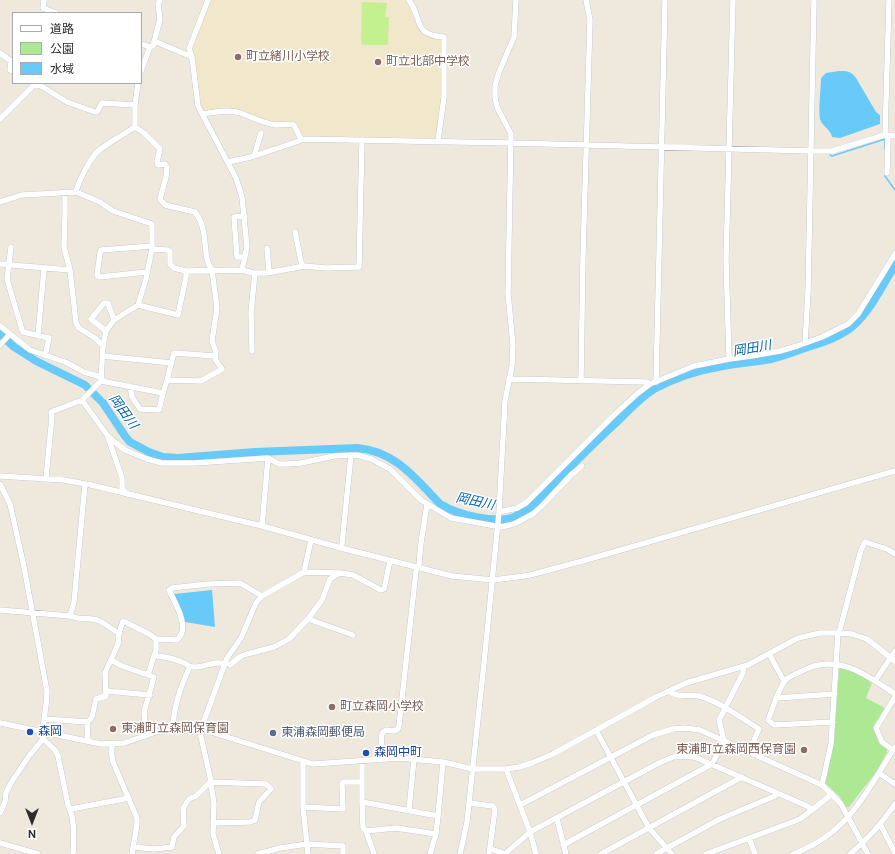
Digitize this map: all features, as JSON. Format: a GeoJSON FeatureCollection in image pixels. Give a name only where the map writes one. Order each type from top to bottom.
{"type":"FeatureCollection","features":[{"type":"Feature","properties":{"kind":"street"},"geometry":{"type":"LineString","coordinates":[[42,10],[44,0]]}},
{"type":"Feature","properties":{"kind":"street"},"geometry":{"type":"LineString","coordinates":[[142,68],[150,47],[153,46],[160,19],[158,4],[160,0]]}},
{"type":"Feature","properties":{"kind":"street"},"geometry":{"type":"LineString","coordinates":[[208,0],[189,49],[192,57],[198,106],[236,178],[242,198],[248,247],[242,270]]}},
{"type":"Feature","properties":{"kind":"street"},"geometry":{"type":"LineString","coordinates":[[409,0],[422,30],[432,36],[444,37],[444,97],[438,142]]}},
{"type":"Feature","properties":{"kind":"street"},"geometry":{"type":"LineString","coordinates":[[460,854],[464,840],[473,769],[498,526],[505,401],[512,366],[513,345],[508,293],[511,134],[497,108],[495,86],[499,72],[514,37],[516,0]]}},
{"type":"Feature","properties":{"kind":"street"},"geometry":{"type":"LineString","coordinates":[[582,380],[583,256],[590,20],[586,0]]}},
{"type":"Feature","properties":{"kind":"street"},"geometry":{"type":"LineString","coordinates":[[653,383],[662,147],[665,0]]}},
{"type":"Feature","properties":{"kind":"street"},"geometry":{"type":"LineString","coordinates":[[728,359],[726,260],[734,0]]}},
{"type":"Feature","properties":{"kind":"street"},"geometry":{"type":"LineString","coordinates":[[805,343],[808,293],[814,0]]}},
{"type":"Feature","properties":{"kind":"street"},"geometry":{"type":"LineString","coordinates":[[887,173],[889,0]]}},
{"type":"Feature","properties":{"kind":"street"},"geometry":{"type":"LineString","coordinates":[[154,41],[192,57]]}},
{"type":"Feature","properties":{"kind":"street"},"geometry":{"type":"LineString","coordinates":[[142,44],[150,47]]}},
{"type":"Feature","properties":{"kind":"street"},"geometry":{"type":"LineString","coordinates":[[0,54],[11,61],[10,70],[12,71]]}},
{"type":"Feature","properties":{"kind":"street"},"geometry":{"type":"LineString","coordinates":[[0,118],[33,84]]}},
{"type":"Feature","properties":{"kind":"street"},"geometry":{"type":"LineString","coordinates":[[135,127],[135,105],[138,84]]}},
{"type":"Feature","properties":{"kind":"street"},"geometry":{"type":"LineString","coordinates":[[44,85],[66,102],[95,112],[97,112],[102,103],[135,105]]}},
{"type":"Feature","properties":{"kind":"street"},"geometry":{"type":"LineString","coordinates":[[203,114],[220,111],[239,112],[256,120],[276,125],[291,124],[294,125],[301,139],[511,143],[811,152],[832,151],[887,135],[895,136]]}},
{"type":"Feature","properties":{"kind":"street"},"geometry":{"type":"LineString","coordinates":[[76,192],[82,175],[97,152],[135,127]]}},
{"type":"Feature","properties":{"kind":"street"},"geometry":{"type":"LineString","coordinates":[[135,127],[160,149],[157,160],[158,165],[165,164],[167,167],[160,199],[162,202],[165,205],[195,212],[199,217],[203,227],[206,249],[212,270],[217,308],[212,340],[216,352],[215,359],[222,369],[201,381],[167,380]]}},
{"type":"Feature","properties":{"kind":"street"},"geometry":{"type":"LineString","coordinates":[[254,156],[261,133]]}},
{"type":"Feature","properties":{"kind":"street"},"geometry":{"type":"LineString","coordinates":[[228,162],[254,156],[299,141],[300,139]]}},
{"type":"Feature","properties":{"kind":"street"},"geometry":{"type":"LineString","coordinates":[[147,272],[99,277],[97,275],[101,250],[152,248],[168,250],[170,252],[170,264],[174,268],[186,271],[242,270],[255,273],[302,266],[326,268],[359,267],[362,140]]}},
{"type":"Feature","properties":{"kind":"street"},"geometry":{"type":"LineString","coordinates":[[0,202],[22,195],[65,194],[76,192],[100,202],[113,212],[152,224],[152,248],[146,279],[138,305],[114,320],[106,332],[99,381],[82,400],[51,412],[52,416],[46,478]]}},
{"type":"Feature","properties":{"kind":"street"},"geometry":{"type":"LineString","coordinates":[[65,194],[66,215],[64,247],[70,270],[76,323],[80,328],[95,338],[103,346]]}},
{"type":"Feature","properties":{"kind":"street"},"geometry":{"type":"LineString","coordinates":[[245,216],[234,217],[237,257],[245,257]]}},
{"type":"Feature","properties":{"kind":"street"},"geometry":{"type":"LineString","coordinates":[[295,232],[302,266]]}},
{"type":"Feature","properties":{"kind":"street"},"geometry":{"type":"LineString","coordinates":[[11,247],[7,278],[23,332],[49,338],[45,356]]}},
{"type":"Feature","properties":{"kind":"street"},"geometry":{"type":"LineString","coordinates":[[267,248],[269,272]]}},
{"type":"Feature","properties":{"kind":"street"},"geometry":{"type":"LineString","coordinates":[[499,512],[517,508],[526,503],[614,414],[638,393],[653,383],[694,366],[780,351],[835,332],[848,324],[858,314],[895,254]]}},
{"type":"Feature","properties":{"kind":"street"},"geometry":{"type":"LineString","coordinates":[[0,264],[70,270]]}},
{"type":"Feature","properties":{"kind":"street"},"geometry":{"type":"LineString","coordinates":[[38,336],[44,268]]}},
{"type":"Feature","properties":{"kind":"street"},"geometry":{"type":"LineString","coordinates":[[138,305],[178,315],[186,271]]}},
{"type":"Feature","properties":{"kind":"street"},"geometry":{"type":"LineString","coordinates":[[252,351],[251,312],[255,273]]}},
{"type":"Feature","properties":{"kind":"street"},"geometry":{"type":"LineString","coordinates":[[106,332],[91,319],[104,303],[108,303],[114,320]]}},
{"type":"Feature","properties":{"kind":"street"},"geometry":{"type":"LineString","coordinates":[[0,326],[30,350],[65,362],[99,381],[162,393]]}},
{"type":"Feature","properties":{"kind":"street"},"geometry":{"type":"LineString","coordinates":[[0,344],[10,334]]}},
{"type":"Feature","properties":{"kind":"street"},"geometry":{"type":"LineString","coordinates":[[130,386],[132,397],[140,409],[159,410],[162,393],[174,353],[215,356]]}},
{"type":"Feature","properties":{"kind":"street"},"geometry":{"type":"LineString","coordinates":[[102,356],[172,363]]}},
{"type":"Feature","properties":{"kind":"street"},"geometry":{"type":"LineString","coordinates":[[509,379],[653,383]]}},
{"type":"Feature","properties":{"kind":"street"},"geometry":{"type":"LineString","coordinates":[[82,400],[107,435],[125,450],[147,459],[162,463],[195,463],[268,458],[279,464],[287,464],[301,463],[326,457],[351,455],[364,457],[383,465],[395,473],[416,495],[451,518],[498,526],[506,527],[533,514],[550,499],[571,475],[582,466]]}},
{"type":"Feature","properties":{"kind":"street"},"geometry":{"type":"LineString","coordinates":[[107,435],[122,478],[122,488],[127,494]]}},
{"type":"Feature","properties":{"kind":"street"},"geometry":{"type":"LineString","coordinates":[[341,548],[351,455]]}},
{"type":"Feature","properties":{"kind":"street"},"geometry":{"type":"LineString","coordinates":[[262,526],[268,458]]}},
{"type":"Feature","properties":{"kind":"street"},"geometry":{"type":"LineString","coordinates":[[0,476],[46,478],[85,484],[262,526],[448,576],[493,580],[530,575],[579,562],[895,471]]}},
{"type":"Feature","properties":{"kind":"street"},"geometry":{"type":"LineString","coordinates":[[0,484],[10,504],[34,613],[47,691],[42,733],[43,739],[58,756],[68,805],[71,809],[74,841],[73,854]]}},
{"type":"Feature","properties":{"kind":"street"},"geometry":{"type":"LineString","coordinates":[[70,616],[74,602],[85,484]]}},
{"type":"Feature","properties":{"kind":"street"},"geometry":{"type":"LineString","coordinates":[[380,760],[382,733],[386,730],[398,729],[400,726],[416,571],[418,568],[426,506],[428,504]]}},
{"type":"Feature","properties":{"kind":"street"},"geometry":{"type":"LineString","coordinates":[[304,572],[311,540]]}},
{"type":"Feature","properties":{"kind":"street"},"geometry":{"type":"LineString","coordinates":[[822,785],[831,744],[839,633],[861,550],[865,542],[887,549],[895,554]]}},
{"type":"Feature","properties":{"kind":"street"},"geometry":{"type":"LineString","coordinates":[[219,854],[213,834],[214,804],[210,777],[200,732],[227,665],[241,638],[256,603],[262,596],[304,572],[340,573],[352,575],[382,590],[385,587],[390,561]]}},
{"type":"Feature","properties":{"kind":"street"},"geometry":{"type":"LineString","coordinates":[[227,665],[240,656],[280,645],[294,634],[308,619],[325,595],[330,579],[340,573]]}},
{"type":"Feature","properties":{"kind":"street"},"geometry":{"type":"LineString","coordinates":[[88,741],[88,722],[92,717],[96,699],[106,696],[105,673],[118,644],[118,633],[124,621],[150,634],[156,639],[177,640],[181,637],[182,624],[169,590],[172,588],[208,584],[240,583],[262,596]]}},
{"type":"Feature","properties":{"kind":"street"},"geometry":{"type":"LineString","coordinates":[[0,610],[70,616],[77,620],[87,617],[100,620],[103,624],[118,633]]}},
{"type":"Feature","properties":{"kind":"street"},"geometry":{"type":"LineString","coordinates":[[308,619],[353,635]]}},
{"type":"Feature","properties":{"kind":"street"},"geometry":{"type":"LineString","coordinates":[[0,724],[42,733],[113,744],[124,743],[156,732],[172,730],[211,732],[313,764],[362,762],[399,758],[443,762],[473,769],[506,769],[519,768],[532,764],[669,691],[686,683],[744,667],[798,638],[820,633],[852,634],[867,639],[893,660]]}},
{"type":"Feature","properties":{"kind":"street"},"geometry":{"type":"LineString","coordinates":[[148,675],[156,650],[156,639]]}},
{"type":"Feature","properties":{"kind":"street"},"geometry":{"type":"LineString","coordinates":[[875,681],[893,660],[895,651]]}},
{"type":"Feature","properties":{"kind":"street"},"geometry":{"type":"LineString","coordinates":[[769,654],[784,681]]}},
{"type":"Feature","properties":{"kind":"street"},"geometry":{"type":"LineString","coordinates":[[154,655],[184,662],[190,666],[201,667],[221,662],[227,665]]}},
{"type":"Feature","properties":{"kind":"street"},"geometry":{"type":"LineString","coordinates":[[111,660],[122,666],[154,677],[144,712],[146,736]]}},
{"type":"Feature","properties":{"kind":"street"},"geometry":{"type":"LineString","coordinates":[[833,722],[774,725],[768,720],[784,681],[810,667],[823,664],[848,666],[895,694]]}},
{"type":"Feature","properties":{"kind":"street"},"geometry":{"type":"LineString","coordinates":[[172,730],[174,708],[179,690],[190,666]]}},
{"type":"Feature","properties":{"kind":"street"},"geometry":{"type":"LineString","coordinates":[[563,845],[712,764],[724,741],[719,720],[743,673],[744,667]]}},
{"type":"Feature","properties":{"kind":"street"},"geometry":{"type":"LineString","coordinates":[[106,691],[150,695]]}},
{"type":"Feature","properties":{"kind":"street"},"geometry":{"type":"LineString","coordinates":[[669,691],[675,695],[693,695],[704,698],[725,708],[759,729],[749,752]]}},
{"type":"Feature","properties":{"kind":"street"},"geometry":{"type":"LineString","coordinates":[[777,698],[835,694]]}},
{"type":"Feature","properties":{"kind":"street"},"geometry":{"type":"LineString","coordinates":[[793,854],[818,842],[835,830],[862,802],[894,749],[882,742],[876,728],[895,697]]}},
{"type":"Feature","properties":{"kind":"street"},"geometry":{"type":"LineString","coordinates":[[44,718],[88,722]]}},
{"type":"Feature","properties":{"kind":"street"},"geometry":{"type":"LineString","coordinates":[[520,805],[653,735],[674,729],[685,728],[700,730],[822,785],[841,804],[868,854]]}},
{"type":"Feature","properties":{"kind":"street"},"geometry":{"type":"LineString","coordinates":[[596,730],[649,828],[672,854]]}},
{"type":"Feature","properties":{"kind":"street"},"geometry":{"type":"LineString","coordinates":[[0,813],[5,802],[6,793],[11,783],[29,756],[43,739]]}},
{"type":"Feature","properties":{"kind":"street"},"geometry":{"type":"LineString","coordinates":[[113,744],[111,751],[113,762],[137,818],[132,854]]}},
{"type":"Feature","properties":{"kind":"street"},"geometry":{"type":"LineString","coordinates":[[469,803],[493,806],[495,810],[490,852],[506,854],[530,832],[557,819],[659,762],[673,757],[688,756],[712,764],[742,777],[807,806],[812,810]]}},
{"type":"Feature","properties":{"kind":"street"},"geometry":{"type":"LineString","coordinates":[[409,810],[414,759]]}},
{"type":"Feature","properties":{"kind":"street"},"geometry":{"type":"LineString","coordinates":[[303,762],[303,807],[308,854]]}},
{"type":"Feature","properties":{"kind":"street"},"geometry":{"type":"LineString","coordinates":[[362,762],[362,802],[364,828],[374,854]]}},
{"type":"Feature","properties":{"kind":"street"},"geometry":{"type":"LineString","coordinates":[[430,854],[436,834],[443,762]]}},
{"type":"Feature","properties":{"kind":"street"},"geometry":{"type":"LineString","coordinates":[[506,769],[530,832],[536,854]]}},
{"type":"Feature","properties":{"kind":"street"},"geometry":{"type":"LineString","coordinates":[[879,773],[895,784]]}},
{"type":"Feature","properties":{"kind":"street"},"geometry":{"type":"LineString","coordinates":[[601,854],[742,777]]}},
{"type":"Feature","properties":{"kind":"street"},"geometry":{"type":"LineString","coordinates":[[133,847],[154,849],[172,847],[174,837],[184,826],[184,804],[189,799],[196,796],[210,782],[266,784],[271,789],[260,802],[255,820],[250,822],[213,823]]}},
{"type":"Feature","properties":{"kind":"street"},"geometry":{"type":"LineString","coordinates":[[303,807],[343,808],[343,782],[362,782]]}},
{"type":"Feature","properties":{"kind":"street"},"geometry":{"type":"LineString","coordinates":[[656,854],[720,819],[775,796],[777,793]]}},
{"type":"Feature","properties":{"kind":"street"},"geometry":{"type":"LineString","coordinates":[[706,854],[800,819],[832,794]]}},
{"type":"Feature","properties":{"kind":"street"},"geometry":{"type":"LineString","coordinates":[[71,809],[129,798]]}},
{"type":"Feature","properties":{"kind":"street"},"geometry":{"type":"LineString","coordinates":[[362,802],[438,816]]}},
{"type":"Feature","properties":{"kind":"street"},"geometry":{"type":"LineString","coordinates":[[850,854],[863,844],[880,824],[893,812],[895,804]]}},
{"type":"Feature","properties":{"kind":"street"},"geometry":{"type":"LineString","coordinates":[[557,819],[566,854]]}},
{"type":"Feature","properties":{"kind":"street"},"geometry":{"type":"LineString","coordinates":[[880,824],[894,849]]}},
{"type":"Feature","properties":{"kind":"street"},"geometry":{"type":"LineString","coordinates":[[366,831],[396,828],[436,834]]}},
{"type":"Feature","properties":{"kind":"street"},"geometry":{"type":"LineString","coordinates":[[749,838],[755,854]]}},
{"type":"Feature","properties":{"kind":"street"},"geometry":{"type":"LineString","coordinates":[[0,843],[38,854]]}},
{"type":"Feature","properties":{"kind":"street"},"geometry":{"type":"LineString","coordinates":[[258,854],[280,848],[307,844],[343,846],[343,854]]}},
{"type":"Feature","properties":{"kind":"shaded area"},"geometry":{"type":"Polygon","coordinates":[[[212,0],[404,0],[407,2],[421,31],[432,39],[442,40],[442,98],[435,139],[304,136],[301,134],[297,123],[293,121],[276,123],[250,115],[242,110],[204,110],[201,107],[192,49],[212,0]]]}},
{"type":"Feature","properties":{"kind":"green space"},"geometry":{"type":"Polygon","coordinates":[[[362,2],[387,3],[385,17],[389,17],[388,45],[361,45],[362,2]]]}},
{"type":"Feature","properties":{"kind":"green space"},"geometry":{"type":"Polygon","coordinates":[[[841,667],[858,673],[872,683],[866,698],[885,708],[873,728],[880,744],[887,749],[887,752],[876,772],[849,807],[846,807],[840,797],[825,783],[834,743],[839,669],[841,667]]]}},
{"type":"Feature","properties":{"kind":"water"},"geometry":{"type":"Polygon","coordinates":[[[839,71],[849,72],[856,78],[876,112],[880,115],[880,124],[840,138],[832,137],[830,132],[821,122],[819,110],[821,78],[826,73],[839,71]]]}},
{"type":"Feature","properties":{"kind":"water"},"geometry":{"type":"Polygon","coordinates":[[[212,590],[215,627],[185,622],[174,594],[212,590]]]}},
{"type":"Feature","properties":{"kind":"waterway"},"geometry":{"type":"LineString","coordinates":[[830,155],[832,156],[885,139],[885,149]]}},
{"type":"Feature","properties":{"kind":"waterway"},"geometry":{"type":"LineString","coordinates":[[885,173],[885,176],[895,190]]}},
{"type":"Feature","properties":{"kind":"waterway","name":"岡田川"},"geometry":{"type":"LineString","coordinates":[[0,334],[14,347],[36,361],[85,385],[103,403],[130,442],[149,452],[163,457],[178,458],[255,452],[357,448],[370,450],[382,454],[403,467],[440,504],[457,512],[478,518],[508,519],[522,513],[533,505],[632,407],[654,389],[688,374],[729,365],[771,359],[826,341],[844,332],[854,325],[866,312],[895,265]]}},
{"type":"Feature","properties":{"kind":"place","name":"町立緒川小学校"},"geometry":{"type":"Point","coordinates":[238,57]}},
{"type":"Feature","properties":{"kind":"place","name":"町立北部中学校"},"geometry":{"type":"Point","coordinates":[378,62]}},
{"type":"Feature","properties":{"kind":"place","name":"町立森岡小学校"},"geometry":{"type":"Point","coordinates":[332,707]}},
{"type":"Feature","properties":{"kind":"place","name":"東浦町立森岡保育園"},"geometry":{"type":"Point","coordinates":[113,729]}},
{"type":"Feature","properties":{"kind":"place","name":"森岡"},"geometry":{"type":"Point","coordinates":[30,732]}},
{"type":"Feature","properties":{"kind":"place","name":"東浦森岡郵便局"},"geometry":{"type":"Point","coordinates":[273,733]}},
{"type":"Feature","properties":{"kind":"place","name":"東浦町立森岡西保育園"},"geometry":{"type":"Point","coordinates":[804,750]}},
{"type":"Feature","properties":{"kind":"place","name":"森岡中町"},"geometry":{"type":"Point","coordinates":[366,753]}}]}
